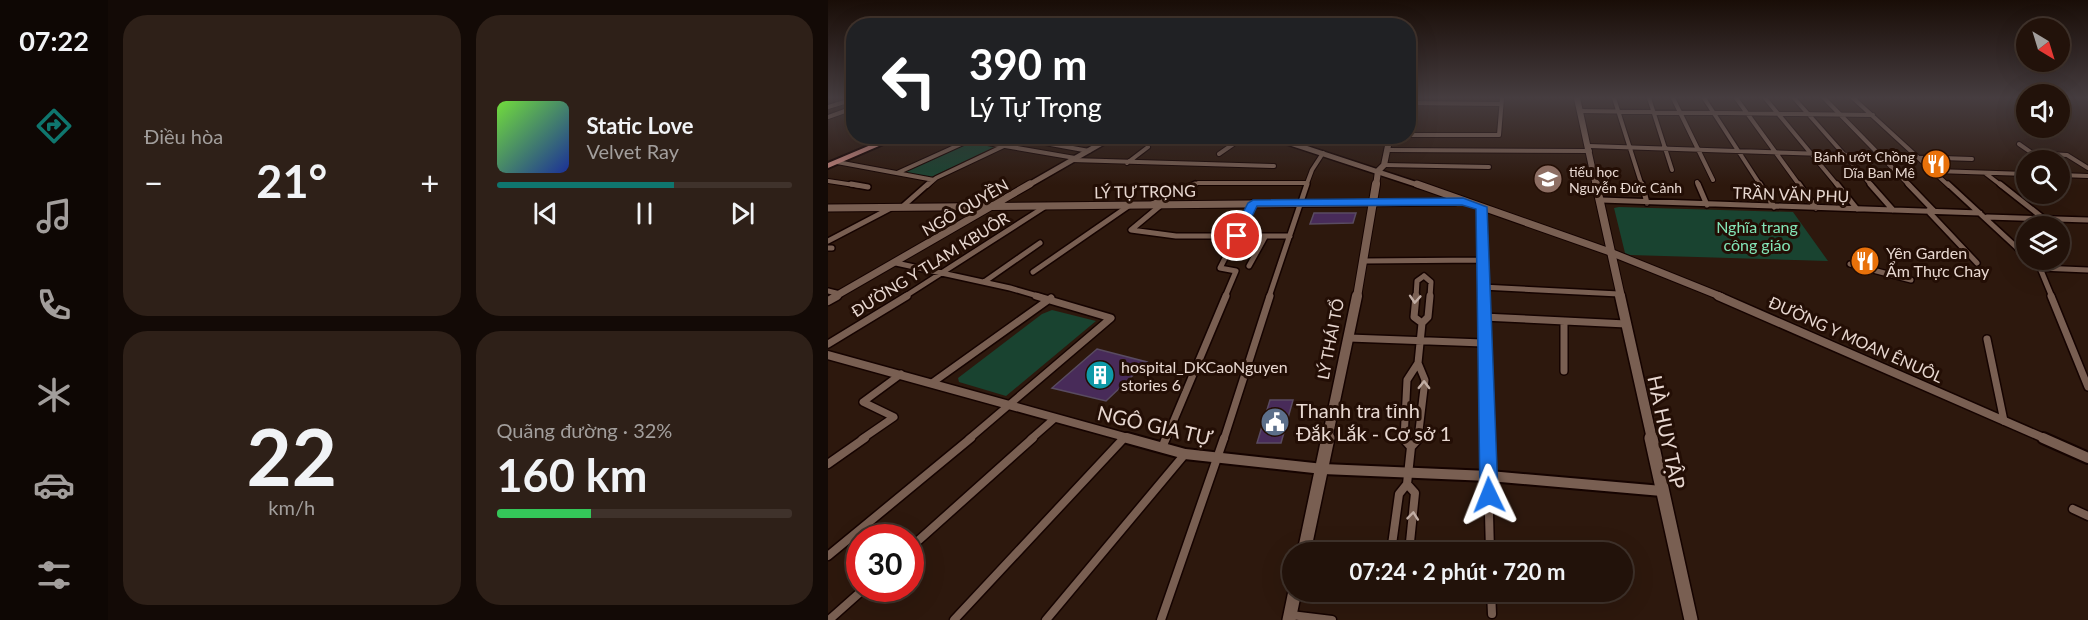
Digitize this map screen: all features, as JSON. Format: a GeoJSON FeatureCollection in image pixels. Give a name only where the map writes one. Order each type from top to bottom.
{"type":"FeatureCollection","features":[{"type":"Feature","properties":{"kind":"main road","name":"HÀ HUY TẬP"},"geometry":{"type":"LineString","coordinates":[[1584,127],[1691,620]]}},
{"type":"Feature","properties":{"kind":"main road"},"geometry":{"type":"LineString","coordinates":[[828,166],[869,144]]}},
{"type":"Feature","properties":{"kind":"main road"},"geometry":{"type":"LineString","coordinates":[[832,162],[878,144]]}},
{"type":"Feature","properties":{"kind":"main road","name":"LÝ THÁI TỔ"},"geometry":{"type":"LineString","coordinates":[[1306,542],[1364,261],[1372,202],[1388,144]]}},
{"type":"Feature","properties":{"kind":"main road"},"geometry":{"type":"LineString","coordinates":[[1290,617],[1293,602]]}},
{"type":"Feature","properties":{"kind":"street"},"geometry":{"type":"LineString","coordinates":[[1416,135],[1499,135],[1499,127]]}},
{"type":"Feature","properties":{"kind":"street"},"geometry":{"type":"LineString","coordinates":[[1625,127],[1647,203]]}},
{"type":"Feature","properties":{"kind":"street"},"geometry":{"type":"LineString","coordinates":[[1659,127],[1672,170]]}},
{"type":"Feature","properties":{"kind":"street"},"geometry":{"type":"LineString","coordinates":[[1688,127],[1713,180]]}},
{"type":"Feature","properties":{"kind":"street"},"geometry":{"type":"LineString","coordinates":[[1722,127],[1774,207]]}},
{"type":"Feature","properties":{"kind":"street"},"geometry":{"type":"LineString","coordinates":[[1757,127],[1816,208]]}},
{"type":"Feature","properties":{"kind":"street"},"geometry":{"type":"LineString","coordinates":[[1789,127],[1857,209]]}},
{"type":"Feature","properties":{"kind":"street"},"geometry":{"type":"LineString","coordinates":[[1820,127],[1893,210]]}},
{"type":"Feature","properties":{"kind":"street"},"geometry":{"type":"LineString","coordinates":[[1852,127],[1977,263]]}},
{"type":"Feature","properties":{"kind":"street"},"geometry":{"type":"LineString","coordinates":[[1885,127],[2016,246]]}},
{"type":"Feature","properties":{"kind":"street"},"geometry":{"type":"LineString","coordinates":[[897,173],[961,144]]}},
{"type":"Feature","properties":{"kind":"street"},"geometry":{"type":"LineString","coordinates":[[994,144],[1074,159],[1127,164],[1274,166]]}},
{"type":"Feature","properties":{"kind":"street"},"geometry":{"type":"LineString","coordinates":[[902,207],[934,180],[1010,144]]}},
{"type":"Feature","properties":{"kind":"street"},"geometry":{"type":"LineString","coordinates":[[1050,144],[1089,151]]}},
{"type":"Feature","properties":{"kind":"street","name":"NGÔ QUYỀN"},"geometry":{"type":"LineString","coordinates":[[828,301],[1101,144]]}},
{"type":"Feature","properties":{"kind":"street"},"geometry":{"type":"LineString","coordinates":[[1219,154],[1233,144]]}},
{"type":"Feature","properties":{"kind":"street","name":"ĐƯỜNG Y MOAN ÊNUÔL"},"geometry":{"type":"LineString","coordinates":[[1294,144],[1381,168],[1463,201],[1610,252],[1756,311],[2088,458]]}},
{"type":"Feature","properties":{"kind":"street"},"geometry":{"type":"LineString","coordinates":[[2019,144],[2028,150]]}},
{"type":"Feature","properties":{"kind":"street"},"geometry":{"type":"LineString","coordinates":[[1127,164],[1148,147]]}},
{"type":"Feature","properties":{"kind":"street"},"geometry":{"type":"LineString","coordinates":[[1387,150],[1631,148],[1972,159]]}},
{"type":"Feature","properties":{"kind":"street"},"geometry":{"type":"LineString","coordinates":[[1161,620],[1218,458],[1300,202],[1312,170],[1323,153]]}},
{"type":"Feature","properties":{"kind":"street"},"geometry":{"type":"LineString","coordinates":[[2070,157],[2088,168]]}},
{"type":"Feature","properties":{"kind":"street"},"geometry":{"type":"LineString","coordinates":[[832,162],[934,180]]}},
{"type":"Feature","properties":{"kind":"street"},"geometry":{"type":"LineString","coordinates":[[1381,168],[1489,167]]}},
{"type":"Feature","properties":{"kind":"street"},"geometry":{"type":"LineString","coordinates":[[1935,171],[2016,174]]}},
{"type":"Feature","properties":{"kind":"street"},"geometry":{"type":"LineString","coordinates":[[1984,172],[2039,216]]}},
{"type":"Feature","properties":{"kind":"street"},"geometry":{"type":"LineString","coordinates":[[2070,175],[2088,176]]}},
{"type":"Feature","properties":{"kind":"street"},"geometry":{"type":"LineString","coordinates":[[828,181],[868,187]]}},
{"type":"Feature","properties":{"kind":"street"},"geometry":{"type":"LineString","coordinates":[[1697,182],[1707,205]]}},
{"type":"Feature","properties":{"kind":"street"},"geometry":{"type":"LineString","coordinates":[[1149,205],[1198,183],[1307,183]]}},
{"type":"Feature","properties":{"kind":"street","name":"TRẦN VĂN PHỤ"},"geometry":{"type":"LineString","coordinates":[[1601,200],[1980,213]]}},
{"type":"Feature","properties":{"kind":"street","name":"LÝ TỰ TRỌNG"},"geometry":{"type":"LineString","coordinates":[[828,208],[1463,201]]}},
{"type":"Feature","properties":{"kind":"street"},"geometry":{"type":"LineString","coordinates":[[1162,448],[1236,271],[1220,268],[1253,203]]}},
{"type":"Feature","properties":{"kind":"street","name":"ĐƯỜNG Y TLAM KBUÔR"},"geometry":{"type":"LineString","coordinates":[[828,344],[944,273],[1046,205]]}},
{"type":"Feature","properties":{"kind":"street"},"geometry":{"type":"LineString","coordinates":[[1033,272],[1130,205]]}},
{"type":"Feature","properties":{"kind":"street"},"geometry":{"type":"LineString","coordinates":[[1161,205],[1131,230],[1176,236],[1290,236]]}},
{"type":"Feature","properties":{"kind":"street"},"geometry":{"type":"LineString","coordinates":[[828,241],[892,207]]}},
{"type":"Feature","properties":{"kind":"street"},"geometry":{"type":"LineString","coordinates":[[1481,207],[1490,542]]}},
{"type":"Feature","properties":{"kind":"street"},"geometry":{"type":"LineString","coordinates":[[1986,217],[2016,218]]}},
{"type":"Feature","properties":{"kind":"street"},"geometry":{"type":"LineString","coordinates":[[2070,220],[2088,220]]}},
{"type":"Feature","properties":{"kind":"street"},"geometry":{"type":"LineString","coordinates":[[1249,266],[1265,237]]}},
{"type":"Feature","properties":{"kind":"street"},"geometry":{"type":"LineString","coordinates":[[984,282],[1040,243]]}},
{"type":"Feature","properties":{"kind":"street"},"geometry":{"type":"LineString","coordinates":[[1424,276],[1425,260]]}},
{"type":"Feature","properties":{"kind":"street"},"geometry":{"type":"LineString","coordinates":[[1364,261],[1482,260]]}},
{"type":"Feature","properties":{"kind":"street"},"geometry":{"type":"LineString","coordinates":[[828,556],[1010,406],[1111,318],[1051,298],[896,263]]}},
{"type":"Feature","properties":{"kind":"street"},"geometry":{"type":"LineString","coordinates":[[1850,264],[1911,280]]}},
{"type":"Feature","properties":{"kind":"street"},"geometry":{"type":"LineString","coordinates":[[2070,269],[2088,270]]}},
{"type":"Feature","properties":{"kind":"street"},"geometry":{"type":"LineString","coordinates":[[2041,270],[2088,387]]}},
{"type":"Feature","properties":{"kind":"street"},"geometry":{"type":"LineString","coordinates":[[1392,542],[1399,494],[1407,484],[1411,447],[1419,438],[1425,380],[1418,363],[1422,323],[1428,317],[1431,282],[1424,276]]}},
{"type":"Feature","properties":{"kind":"street"},"geometry":{"type":"LineString","coordinates":[[1422,323],[1414,317],[1417,281],[1424,276]]}},
{"type":"Feature","properties":{"kind":"street"},"geometry":{"type":"LineString","coordinates":[[1482,287],[1619,294]]}},
{"type":"Feature","properties":{"kind":"street"},"geometry":{"type":"LineString","coordinates":[[828,291],[840,294]]}},
{"type":"Feature","properties":{"kind":"street"},"geometry":{"type":"LineString","coordinates":[[933,383],[1051,298]]}},
{"type":"Feature","properties":{"kind":"street"},"geometry":{"type":"LineString","coordinates":[[1483,317],[1626,324]]}},
{"type":"Feature","properties":{"kind":"street"},"geometry":{"type":"LineString","coordinates":[[1564,321],[1564,371]]}},
{"type":"Feature","properties":{"kind":"street"},"geometry":{"type":"LineString","coordinates":[[1349,338],[1483,343]]}},
{"type":"Feature","properties":{"kind":"street"},"geometry":{"type":"LineString","coordinates":[[1987,339],[2004,421]]}},
{"type":"Feature","properties":{"kind":"street","name":"NGÔ GIA TỰ"},"geometry":{"type":"LineString","coordinates":[[828,355],[1185,454],[1323,469],[1489,476],[1662,491]]}},
{"type":"Feature","properties":{"kind":"street"},"geometry":{"type":"LineString","coordinates":[[1411,447],[1403,438],[1407,380],[1418,363]]}},
{"type":"Feature","properties":{"kind":"street"},"geometry":{"type":"LineString","coordinates":[[828,464],[894,417],[863,402],[902,374]]}},
{"type":"Feature","properties":{"kind":"street"},"geometry":{"type":"LineString","coordinates":[[924,535],[1055,418]]}},
{"type":"Feature","properties":{"kind":"street"},"geometry":{"type":"LineString","coordinates":[[954,620],[1125,437]]}},
{"type":"Feature","properties":{"kind":"street"},"geometry":{"type":"LineString","coordinates":[[1046,620],[1185,454]]}},
{"type":"Feature","properties":{"kind":"street"},"geometry":{"type":"LineString","coordinates":[[1407,484],[1415,493],[1410,542]]}},
{"type":"Feature","properties":{"kind":"street"},"geometry":{"type":"LineString","coordinates":[[2073,509],[2088,516]]}},
{"type":"Feature","properties":{"kind":"street"},"geometry":{"type":"LineString","coordinates":[[829,620],[849,602]]}},
{"type":"Feature","properties":{"kind":"street"},"geometry":{"type":"LineString","coordinates":[[1491,602],[1492,614]]}},
{"type":"Feature","properties":{"kind":"street"},"geometry":{"type":"LineString","coordinates":[[1290,617],[1332,620]]}},
{"type":"Feature","properties":{"kind":"green space"},"geometry":{"type":"Polygon","coordinates":[[[965,144],[994,147],[929,178],[903,172],[965,144]]]}},
{"type":"Feature","properties":{"kind":"green space","name":"Nghĩa trang công giáo"},"geometry":{"type":"Polygon","coordinates":[[[1614,208],[1793,212],[1828,261],[1630,255],[1625,253],[1614,208]]]}},
{"type":"Feature","properties":{"kind":"green space"},"geometry":{"type":"Polygon","coordinates":[[[1052,310],[1096,321],[1006,396],[959,382],[958,378],[1042,314],[1052,310]]]}},
{"type":"Feature","properties":{"kind":"building"},"geometry":{"type":"Polygon","coordinates":[[[1314,213],[1356,213],[1353,223],[1310,224],[1314,213]]]}},
{"type":"Feature","properties":{"kind":"building","name":"hospital_DKCaoNguyen stories 6"},"geometry":{"type":"Polygon","coordinates":[[[1097,349],[1147,362],[1106,401],[1052,388],[1097,349]]]}},
{"type":"Feature","properties":{"kind":"building","name":"Thanh tra tỉnh Đắk Lắk - Cơ sở 1"},"geometry":{"type":"Polygon","coordinates":[[[1270,400],[1293,400],[1281,443],[1257,443],[1270,400]]]}},
{"type":"Feature","properties":{"kind":"place","name":"Bánh ướt Chồng Dĩa Ban Mê"},"geometry":{"type":"Point","coordinates":[1936,164]}},
{"type":"Feature","properties":{"kind":"place","name":"tiểu học Nguyễn Đức Cảnh"},"geometry":{"type":"Point","coordinates":[1548,179]}},
{"type":"Feature","properties":{"kind":"place","name":"Yên Garden Ẩm Thực Chay"},"geometry":{"type":"Point","coordinates":[1865,261]}},
{"type":"Feature","properties":{"kind":"place","name":"hospital_DKCaoNguyen stories 6"},"geometry":{"type":"Point","coordinates":[1100,375]}},
{"type":"Feature","properties":{"kind":"place","name":"Thanh tra tỉnh Đắk Lắk - Cơ sở 1"},"geometry":{"type":"Point","coordinates":[1275,422]}},
{"type":"Feature","properties":{"kind":"route"},"geometry":{"type":"LineString","coordinates":[[1237,236],[1253,203],[1463,201],[1481,207],[1489,495]]}}]}
